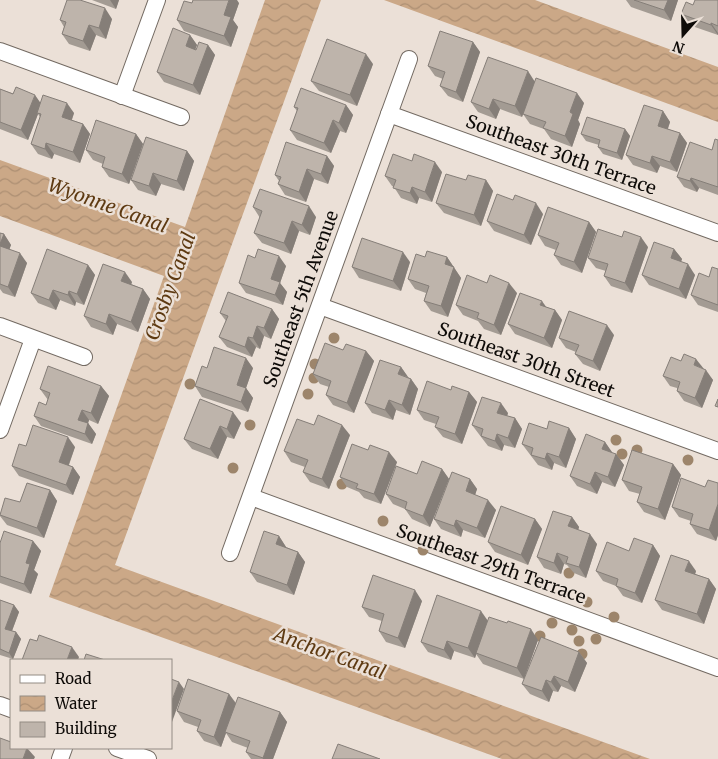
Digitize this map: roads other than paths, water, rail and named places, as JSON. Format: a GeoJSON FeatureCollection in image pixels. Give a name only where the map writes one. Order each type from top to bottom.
{"type":"FeatureCollection","features":[{"type":"Feature","properties":{"kind":"street"},"geometry":{"type":"LineString","coordinates":[[122,96],[156,0]]}},
{"type":"Feature","properties":{"kind":"street"},"geometry":{"type":"LineString","coordinates":[[0,51],[181,117]]}},
{"type":"Feature","properties":{"kind":"street","name":"Southeast 5th Avenue"},"geometry":{"type":"LineString","coordinates":[[230,553],[409,59]]}},
{"type":"Feature","properties":{"kind":"street","name":"Southeast 30th Terrace"},"geometry":{"type":"LineString","coordinates":[[389,114],[718,233]]}},
{"type":"Feature","properties":{"kind":"street","name":"Southeast 30th Street"},"geometry":{"type":"LineString","coordinates":[[320,306],[718,451]]}},
{"type":"Feature","properties":{"kind":"street"},"geometry":{"type":"LineString","coordinates":[[0,326],[84,357]]}},
{"type":"Feature","properties":{"kind":"street"},"geometry":{"type":"LineString","coordinates":[[0,430],[33,339]]}},
{"type":"Feature","properties":{"kind":"street","name":"Southeast 29th Terrace"},"geometry":{"type":"LineString","coordinates":[[251,497],[718,668]]}},
{"type":"Feature","properties":{"kind":"street"},"geometry":{"type":"LineString","coordinates":[[120,749],[148,759]]}},
{"type":"Feature","properties":{"kind":"water"},"geometry":{"type":"Polygon","coordinates":[[[265,0],[321,0],[115,565],[650,759],[502,759],[49,597],[164,276],[0,216],[0,160],[185,227],[265,0]]]}},
{"type":"Feature","properties":{"kind":"water"},"geometry":{"type":"Polygon","coordinates":[[[384,0],[535,0],[718,67],[718,122],[384,0]]]}},
{"type":"Feature","properties":{"kind":"water label","name":"Wyonne Canal"},"geometry":{"type":"Point","coordinates":[108,205]}},
{"type":"Feature","properties":{"kind":"water label","name":"Crosby Canal"},"geometry":{"type":"Point","coordinates":[170,286]}},
{"type":"Feature","properties":{"kind":"water label","name":"Anchor Canal"},"geometry":{"type":"Point","coordinates":[330,653]}}]}
